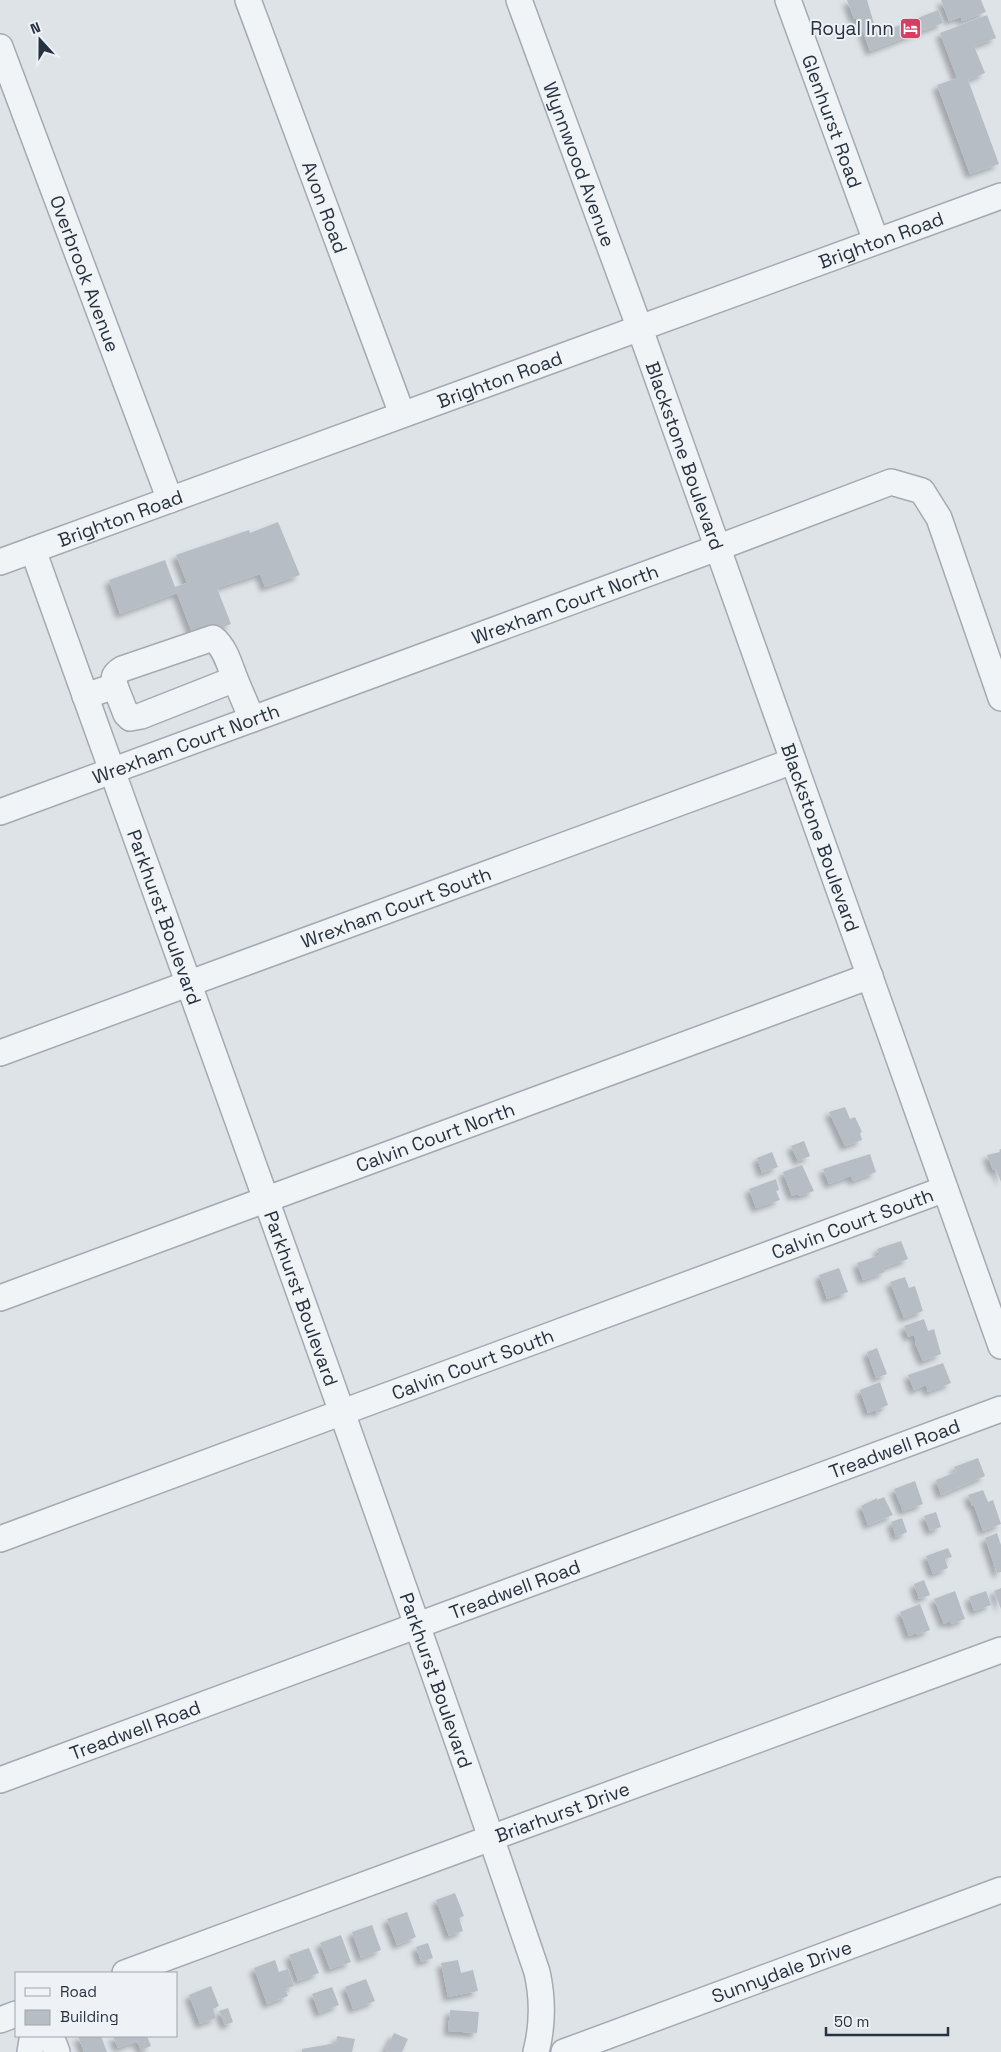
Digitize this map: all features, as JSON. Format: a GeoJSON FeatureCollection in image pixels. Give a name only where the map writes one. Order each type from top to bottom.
{"type":"FeatureCollection","features":[{"type":"Feature","properties":{"kind":"street","name":"Avon Road"},"geometry":{"type":"LineString","coordinates":[[248,0],[402,414]]}},
{"type":"Feature","properties":{"kind":"street","name":"Wynnwood Avenue"},"geometry":{"type":"LineString","coordinates":[[519,0],[640,329]]}},
{"type":"Feature","properties":{"kind":"street","name":"Glenhurst Road"},"geometry":{"type":"LineString","coordinates":[[788,0],[876,241]]}},
{"type":"Feature","properties":{"kind":"street","name":"Overbrook Avenue"},"geometry":{"type":"LineString","coordinates":[[0,47],[170,500]]}},
{"type":"Feature","properties":{"kind":"street","name":"Brighton Road"},"geometry":{"type":"LineString","coordinates":[[0,562],[1001,196]]}},
{"type":"Feature","properties":{"kind":"street","name":"Blackstone Boulevard"},"geometry":{"type":"LineString","coordinates":[[640,329],[1001,1346]]}},
{"type":"Feature","properties":{"kind":"street","name":"Wrexham Court North"},"geometry":{"type":"LineString","coordinates":[[0,812],[891,482],[922,490],[940,518],[1001,698]]}},
{"type":"Feature","properties":{"kind":"street","name":"Parkhurst Boulevard"},"geometry":{"type":"LineString","coordinates":[[33,550],[266,1200],[491,1838],[540,1988],[542,2009],[540,2038],[536,2052]]}},
{"type":"Feature","properties":{"kind":"street"},"geometry":{"type":"LineString","coordinates":[[235,680],[141,716],[130,718],[126,714],[113,679],[115,674],[122,669],[213,638],[222,648],[252,719]]}},
{"type":"Feature","properties":{"kind":"street"},"geometry":{"type":"LineString","coordinates":[[85,696],[115,686]]}},
{"type":"Feature","properties":{"kind":"street","name":"Wrexham Court South"},"geometry":{"type":"LineString","coordinates":[[0,1053],[794,761]]}},
{"type":"Feature","properties":{"kind":"street","name":"Calvin Court North"},"geometry":{"type":"LineString","coordinates":[[0,1298],[870,976]]}},
{"type":"Feature","properties":{"kind":"street","name":"Calvin Court South"},"geometry":{"type":"LineString","coordinates":[[0,1539],[945,1189]]}},
{"type":"Feature","properties":{"kind":"street","name":"Treadwell Road"},"geometry":{"type":"LineString","coordinates":[[0,1780],[1001,1409]]}},
{"type":"Feature","properties":{"kind":"street","name":"Briarhurst Drive"},"geometry":{"type":"LineString","coordinates":[[128,1972],[1001,1650]]}},
{"type":"Feature","properties":{"kind":"street","name":"Sunnydale Drive"},"geometry":{"type":"LineString","coordinates":[[564,2052],[1001,1890]]}},
{"type":"Feature","properties":{"kind":"street"},"geometry":{"type":"LineString","coordinates":[[0,2020],[15,2014]]}},
{"type":"Feature","properties":{"kind":"street"},"geometry":{"type":"LineString","coordinates":[[30,2052],[32,2040],[36,2037]]}},
{"type":"Feature","properties":{"kind":"street"},"geometry":{"type":"LineString","coordinates":[[51,2037],[57,2052]]}},
{"type":"Feature","properties":{"kind":"building","name":"Royal Inn"},"geometry":{"type":"Polygon","coordinates":[[[847,0],[867,0],[877,34],[938,10],[943,23],[870,51],[858,18],[854,19],[847,0]]]}},
{"type":"Feature","properties":{"kind":"building"},"geometry":{"type":"Polygon","coordinates":[[[941,0],[981,0],[986,12],[962,21],[961,17],[949,21],[941,0]]]}},
{"type":"Feature","properties":{"kind":"building"},"geometry":{"type":"Polygon","coordinates":[[[987,15],[996,38],[974,46],[985,73],[968,80],[999,164],[970,174],[937,85],[957,78],[940,33],[987,15]]]}},
{"type":"Feature","properties":{"kind":"building"},"geometry":{"type":"Polygon","coordinates":[[[278,522],[300,575],[265,587],[260,574],[217,588],[231,624],[194,638],[177,593],[120,614],[109,580],[165,560],[175,587],[187,583],[176,555],[249,530],[250,533],[278,522]]]}},
{"type":"Feature","properties":{"kind":"building"},"geometry":{"type":"Polygon","coordinates":[[[845,1107],[850,1119],[855,1117],[862,1132],[860,1133],[862,1140],[845,1146],[829,1112],[845,1107]]]}},
{"type":"Feature","properties":{"kind":"building"},"geometry":{"type":"Polygon","coordinates":[[[804,1141],[810,1156],[798,1161],[791,1146],[804,1141]]]}},
{"type":"Feature","properties":{"kind":"building"},"geometry":{"type":"Polygon","coordinates":[[[1001,1149],[1001,1182],[996,1169],[993,1170],[987,1155],[1000,1152],[999,1150],[1001,1149]]]}},
{"type":"Feature","properties":{"kind":"building"},"geometry":{"type":"Polygon","coordinates":[[[772,1152],[778,1167],[762,1173],[757,1158],[772,1152]]]}},
{"type":"Feature","properties":{"kind":"building"},"geometry":{"type":"Polygon","coordinates":[[[870,1154],[876,1172],[853,1181],[851,1176],[829,1184],[823,1169],[870,1154]]]}},
{"type":"Feature","properties":{"kind":"building"},"geometry":{"type":"Polygon","coordinates":[[[802,1165],[814,1191],[799,1196],[798,1194],[792,1196],[783,1172],[802,1165]]]}},
{"type":"Feature","properties":{"kind":"building"},"geometry":{"type":"Polygon","coordinates":[[[776,1179],[779,1190],[776,1191],[780,1200],[756,1208],[749,1189],[776,1179]]]}},
{"type":"Feature","properties":{"kind":"building"},"geometry":{"type":"Polygon","coordinates":[[[901,1241],[908,1259],[883,1268],[885,1272],[863,1280],[857,1263],[880,1255],[877,1249],[901,1241]]]}},
{"type":"Feature","properties":{"kind":"building"},"geometry":{"type":"Polygon","coordinates":[[[839,1268],[848,1292],[827,1299],[819,1275],[839,1268]]]}},
{"type":"Feature","properties":{"kind":"building"},"geometry":{"type":"Polygon","coordinates":[[[905,1277],[909,1288],[915,1286],[923,1311],[904,1318],[890,1282],[905,1277]]]}},
{"type":"Feature","properties":{"kind":"building"},"geometry":{"type":"Polygon","coordinates":[[[924,1319],[928,1331],[934,1329],[941,1354],[923,1361],[915,1343],[914,1335],[908,1337],[904,1326],[924,1319]]]}},
{"type":"Feature","properties":{"kind":"building"},"geometry":{"type":"Polygon","coordinates":[[[877,1348],[887,1374],[876,1378],[867,1352],[877,1348]]]}},
{"type":"Feature","properties":{"kind":"building"},"geometry":{"type":"Polygon","coordinates":[[[943,1363],[951,1383],[928,1392],[926,1385],[914,1390],[908,1375],[943,1363]]]}},
{"type":"Feature","properties":{"kind":"building"},"geometry":{"type":"Polygon","coordinates":[[[880,1382],[888,1405],[881,1408],[882,1411],[877,1413],[876,1410],[868,1413],[860,1390],[880,1382]]]}},
{"type":"Feature","properties":{"kind":"building"},"geometry":{"type":"Polygon","coordinates":[[[978,1458],[985,1476],[941,1495],[936,1480],[956,1472],[954,1467],[978,1458]]]}},
{"type":"Feature","properties":{"kind":"building"},"geometry":{"type":"Polygon","coordinates":[[[915,1481],[923,1504],[903,1511],[894,1489],[915,1481]]]}},
{"type":"Feature","properties":{"kind":"building"},"geometry":{"type":"Polygon","coordinates":[[[983,1490],[988,1502],[993,1500],[1001,1524],[983,1531],[974,1505],[972,1506],[968,1495],[983,1490]]]}},
{"type":"Feature","properties":{"kind":"building"},"geometry":{"type":"Polygon","coordinates":[[[884,1497],[893,1515],[868,1525],[861,1506],[877,1498],[877,1500],[884,1497]]]}},
{"type":"Feature","properties":{"kind":"building"},"geometry":{"type":"Polygon","coordinates":[[[936,1512],[941,1527],[930,1531],[924,1516],[936,1512]]]}},
{"type":"Feature","properties":{"kind":"building"},"geometry":{"type":"Polygon","coordinates":[[[902,1518],[907,1532],[896,1537],[891,1522],[902,1518]]]}},
{"type":"Feature","properties":{"kind":"building"},"geometry":{"type":"Polygon","coordinates":[[[997,1533],[1001,1545],[1001,1572],[997,1573],[985,1538],[997,1533]]]}},
{"type":"Feature","properties":{"kind":"building"},"geometry":{"type":"Polygon","coordinates":[[[948,1548],[952,1557],[945,1559],[948,1568],[933,1574],[926,1556],[948,1548]]]}},
{"type":"Feature","properties":{"kind":"building"},"geometry":{"type":"Polygon","coordinates":[[[924,1580],[930,1595],[919,1599],[914,1584],[924,1580]]]}},
{"type":"Feature","properties":{"kind":"building"},"geometry":{"type":"Polygon","coordinates":[[[1001,1588],[1001,1609],[994,1591],[1001,1588]]]}},
{"type":"Feature","properties":{"kind":"building"},"geometry":{"type":"Polygon","coordinates":[[[955,1591],[965,1619],[951,1624],[950,1621],[944,1624],[934,1599],[955,1591]]]}},
{"type":"Feature","properties":{"kind":"building"},"geometry":{"type":"Polygon","coordinates":[[[986,1591],[991,1605],[974,1611],[969,1597],[986,1591]]]}},
{"type":"Feature","properties":{"kind":"building"},"geometry":{"type":"Polygon","coordinates":[[[920,1604],[930,1630],[909,1636],[900,1612],[920,1604]]]}},
{"type":"Feature","properties":{"kind":"building"},"geometry":{"type":"Polygon","coordinates":[[[455,1893],[464,1916],[459,1918],[463,1931],[449,1936],[436,1900],[455,1893]]]}},
{"type":"Feature","properties":{"kind":"building"},"geometry":{"type":"Polygon","coordinates":[[[407,1912],[416,1937],[397,1945],[387,1919],[407,1912]]]}},
{"type":"Feature","properties":{"kind":"building"},"geometry":{"type":"Polygon","coordinates":[[[372,1925],[381,1950],[361,1958],[352,1932],[372,1925]]]}},
{"type":"Feature","properties":{"kind":"building"},"geometry":{"type":"Polygon","coordinates":[[[341,1935],[351,1962],[330,1969],[320,1943],[341,1935]]]}},
{"type":"Feature","properties":{"kind":"building"},"geometry":{"type":"Polygon","coordinates":[[[428,1943],[433,1958],[421,1962],[416,1947],[428,1943]]]}},
{"type":"Feature","properties":{"kind":"building"},"geometry":{"type":"Polygon","coordinates":[[[309,1948],[319,1973],[298,1981],[289,1955],[309,1948]]]}},
{"type":"Feature","properties":{"kind":"building"},"geometry":{"type":"Polygon","coordinates":[[[275,1960],[279,1972],[288,1969],[294,1986],[285,1989],[288,1996],[267,2004],[254,1968],[275,1960]]]}},
{"type":"Feature","properties":{"kind":"building"},"geometry":{"type":"Polygon","coordinates":[[[458,1960],[461,1973],[473,1970],[478,1991],[448,1997],[441,1963],[458,1960]]]}},
{"type":"Feature","properties":{"kind":"building"},"geometry":{"type":"Polygon","coordinates":[[[366,1979],[375,2001],[353,2009],[345,1987],[366,1979]]]}},
{"type":"Feature","properties":{"kind":"building"},"geometry":{"type":"Polygon","coordinates":[[[211,1986],[219,2006],[213,2009],[216,2018],[200,2024],[189,1995],[211,1986]]]}},
{"type":"Feature","properties":{"kind":"building"},"geometry":{"type":"Polygon","coordinates":[[[332,1987],[339,2005],[319,2013],[312,1994],[332,1987]]]}},
{"type":"Feature","properties":{"kind":"building"},"geometry":{"type":"Polygon","coordinates":[[[228,2008],[233,2022],[225,2025],[219,2011],[228,2008]]]}},
{"type":"Feature","properties":{"kind":"building"},"geometry":{"type":"Polygon","coordinates":[[[450,2010],[479,2012],[477,2033],[448,2031],[450,2010]]]}},
{"type":"Feature","properties":{"kind":"building"},"geometry":{"type":"Polygon","coordinates":[[[394,2033],[408,2039],[402,2052],[385,2051],[394,2033]]]}},
{"type":"Feature","properties":{"kind":"building"},"geometry":{"type":"Polygon","coordinates":[[[337,2036],[355,2039],[352,2052],[302,2052],[302,2049],[336,2043],[337,2036]]]}},
{"type":"Feature","properties":{"kind":"building"},"geometry":{"type":"Polygon","coordinates":[[[78,2037],[101,2037],[107,2052],[84,2052],[78,2037]]]}},
{"type":"Feature","properties":{"kind":"building"},"geometry":{"type":"Polygon","coordinates":[[[113,2037],[147,2037],[151,2046],[141,2050],[137,2041],[118,2048],[113,2037]]]}},
{"type":"Feature","properties":{"kind":"place","name":"Royal Inn"},"geometry":{"type":"Point","coordinates":[910,28]}}]}
